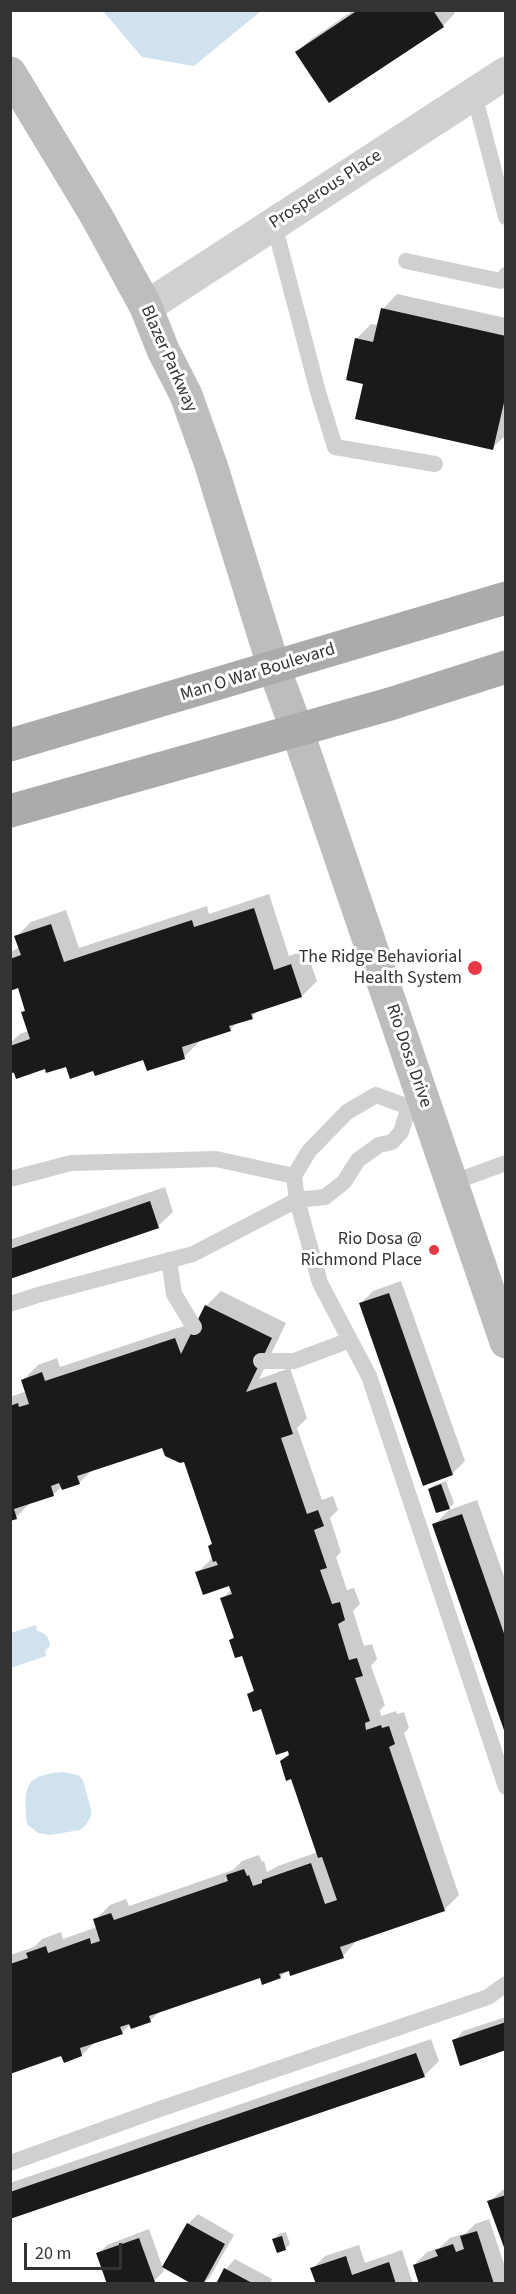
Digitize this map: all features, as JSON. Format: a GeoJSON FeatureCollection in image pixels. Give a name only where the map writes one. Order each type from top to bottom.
{"type":"FeatureCollection","features":[{"type":"Feature","properties":{"kind":"main road","name":"Man O War Boulevard"},"geometry":{"type":"LineString","coordinates":[[10,745],[506,598]]}},
{"type":"Feature","properties":{"kind":"main road"},"geometry":{"type":"LineString","coordinates":[[10,811],[297,730],[506,667]]}},
{"type":"Feature","properties":{"kind":"street","name":"Blazer Parkway"},"geometry":{"type":"LineString","coordinates":[[10,73],[97,217],[146,307],[163,350],[186,395],[211,465],[274,668]]}},
{"type":"Feature","properties":{"kind":"street","name":"Prosperous Place"},"geometry":{"type":"LineString","coordinates":[[146,307],[506,73]]}},
{"type":"Feature","properties":{"kind":"street","name":"Rio Dosa Drive"},"geometry":{"type":"LineString","coordinates":[[274,668],[297,730],[416,1105],[451,1183],[506,1342]]}},
{"type":"Feature","properties":{"kind":"lane"},"geometry":{"type":"LineString","coordinates":[[474,94],[506,217]]}},
{"type":"Feature","properties":{"kind":"lane"},"geometry":{"type":"LineString","coordinates":[[274,224],[318,392],[335,447],[435,464]]}},
{"type":"Feature","properties":{"kind":"lane"},"geometry":{"type":"LineString","coordinates":[[406,261],[501,281],[506,274]]}},
{"type":"Feature","properties":{"kind":"lane"},"geometry":{"type":"LineString","coordinates":[[10,1304],[193,1254],[297,1200],[325,1197],[344,1182],[358,1160],[379,1145],[392,1142],[401,1132],[416,1105],[376,1095],[347,1112],[309,1152],[294,1176],[297,1200],[320,1283],[369,1376],[506,1787]]}},
{"type":"Feature","properties":{"kind":"lane"},"geometry":{"type":"LineString","coordinates":[[10,1179],[71,1163],[216,1159],[294,1176]]}},
{"type":"Feature","properties":{"kind":"lane"},"geometry":{"type":"LineString","coordinates":[[451,1183],[506,1162]]}},
{"type":"Feature","properties":{"kind":"lane"},"geometry":{"type":"LineString","coordinates":[[169,1260],[174,1294],[194,1327]]}},
{"type":"Feature","properties":{"kind":"lane"},"geometry":{"type":"LineString","coordinates":[[261,1361],[294,1361],[350,1340]]}},
{"type":"Feature","properties":{"kind":"lane"},"geometry":{"type":"LineString","coordinates":[[10,2163],[157,2110],[488,1998],[506,1984]]}},
{"type":"Feature","properties":{"kind":"water"},"geometry":{"type":"Polygon","coordinates":[[[103,11],[261,11],[194,66],[142,57],[103,11]]]}},
{"type":"Feature","properties":{"kind":"water"},"geometry":{"type":"Polygon","coordinates":[[[36,1625],[37,1631],[45,1634],[49,1640],[50,1646],[45,1651],[46,1656],[11,1668],[11,1633],[36,1625]]]}},
{"type":"Feature","properties":{"kind":"water"},"geometry":{"type":"Polygon","coordinates":[[[62,1772],[78,1775],[83,1780],[91,1816],[80,1830],[50,1835],[38,1833],[27,1824],[26,1792],[33,1780],[62,1772]]]}},
{"type":"Feature","properties":{"kind":"building"},"geometry":{"type":"Polygon","coordinates":[[[358,10],[433,10],[444,27],[329,103],[295,52],[358,10]]]}},
{"type":"Feature","properties":{"kind":"building"},"geometry":{"type":"Polygon","coordinates":[[[381,308],[506,336],[506,394],[493,450],[355,419],[363,384],[346,380],[355,338],[373,342],[381,308]]]}},
{"type":"Feature","properties":{"kind":"building"},"geometry":{"type":"Polygon","coordinates":[[[254,908],[274,970],[291,964],[302,997],[251,1014],[253,1019],[229,1026],[231,1031],[182,1047],[185,1059],[147,1071],[143,1060],[95,1076],[93,1071],[70,1079],[66,1067],[46,1073],[45,1069],[16,1079],[14,1073],[10,1072],[10,1046],[30,1039],[21,1012],[25,1011],[18,988],[10,991],[10,959],[21,955],[14,936],[51,924],[64,962],[192,920],[194,927],[254,908]]]}},
{"type":"Feature","properties":{"kind":"building"},"geometry":{"type":"Polygon","coordinates":[[[150,1201],[159,1228],[10,1279],[10,1249],[150,1201]]]}},
{"type":"Feature","properties":{"kind":"building"},"geometry":{"type":"Polygon","coordinates":[[[389,1293],[453,1475],[423,1486],[359,1303],[389,1293]]]}},
{"type":"Feature","properties":{"kind":"building"},"geometry":{"type":"Polygon","coordinates":[[[205,1305],[272,1338],[246,1392],[276,1382],[293,1434],[281,1438],[307,1514],[318,1510],[324,1526],[314,1530],[327,1568],[320,1570],[332,1604],[340,1602],[345,1620],[338,1624],[349,1660],[357,1658],[363,1676],[355,1678],[370,1721],[365,1723],[366,1730],[381,1725],[382,1728],[389,1726],[395,1744],[389,1747],[445,1911],[340,1947],[344,1958],[290,1976],[289,1971],[279,1974],[281,1978],[262,1985],[260,1978],[149,2016],[151,2022],[131,2029],[129,2024],[120,2027],[123,2034],[80,2048],[82,2056],[64,2063],[61,2056],[10,2074],[10,1964],[28,1958],[26,1953],[46,1946],[48,1953],[90,1938],[91,1944],[100,1941],[93,1919],[111,1913],[114,1920],[228,1881],[226,1875],[244,1869],[253,1886],[262,1883],[262,1880],[311,1863],[325,1904],[337,1900],[322,1857],[318,1858],[291,1779],[286,1781],[280,1761],[289,1755],[288,1751],[276,1755],[261,1709],[253,1712],[247,1694],[254,1691],[242,1656],[235,1658],[229,1640],[234,1638],[220,1598],[232,1594],[229,1586],[203,1595],[195,1572],[218,1565],[216,1561],[213,1562],[208,1546],[212,1544],[184,1462],[180,1463],[165,1456],[162,1448],[77,1476],[80,1484],[62,1490],[59,1483],[51,1486],[54,1496],[14,1509],[17,1519],[10,1521],[10,1406],[18,1403],[19,1407],[29,1404],[21,1380],[42,1372],[45,1381],[175,1338],[181,1354],[205,1305]]]}},
{"type":"Feature","properties":{"kind":"building"},"geometry":{"type":"Polygon","coordinates":[[[441,1484],[450,1509],[436,1513],[428,1489],[441,1484]]]}},
{"type":"Feature","properties":{"kind":"building"},"geometry":{"type":"Polygon","coordinates":[[[462,1514],[506,1639],[506,1736],[432,1524],[462,1514]]]}},
{"type":"Feature","properties":{"kind":"building"},"geometry":{"type":"Polygon","coordinates":[[[506,2022],[506,2050],[460,2066],[452,2040],[506,2022]]]}},
{"type":"Feature","properties":{"kind":"building"},"geometry":{"type":"Polygon","coordinates":[[[416,2053],[425,2077],[10,2219],[10,2192],[416,2053]]]}},
{"type":"Feature","properties":{"kind":"building"},"geometry":{"type":"Polygon","coordinates":[[[506,2195],[506,2250],[505,2250],[487,2201],[506,2195]]]}},
{"type":"Feature","properties":{"kind":"building"},"geometry":{"type":"Polygon","coordinates":[[[187,2223],[225,2244],[203,2284],[192,2284],[162,2267],[187,2223]]]}},
{"type":"Feature","properties":{"kind":"building"},"geometry":{"type":"Polygon","coordinates":[[[477,2231],[494,2284],[419,2284],[413,2265],[438,2256],[435,2250],[453,2244],[456,2252],[464,2249],[460,2236],[477,2231]]]}},
{"type":"Feature","properties":{"kind":"building"},"geometry":{"type":"Polygon","coordinates":[[[282,2236],[286,2250],[277,2253],[272,2239],[282,2236]]]}},
{"type":"Feature","properties":{"kind":"building"},"geometry":{"type":"Polygon","coordinates":[[[139,2238],[155,2282],[107,2284],[96,2253],[139,2238]]]}},
{"type":"Feature","properties":{"kind":"building"},"geometry":{"type":"Polygon","coordinates":[[[346,2256],[352,2275],[389,2262],[396,2284],[316,2284],[310,2268],[346,2256]]]}},
{"type":"Feature","properties":{"kind":"building"},"geometry":{"type":"Polygon","coordinates":[[[224,2268],[254,2284],[216,2284],[224,2268]]]}},
{"type":"Feature","properties":{"kind":"place","name":"The Ridge Behaviorial Health System"},"geometry":{"type":"Point","coordinates":[475,968]}},
{"type":"Feature","properties":{"kind":"place","name":"Rio Dosa @ Richmond Place"},"geometry":{"type":"Point","coordinates":[434,1250]}}]}
